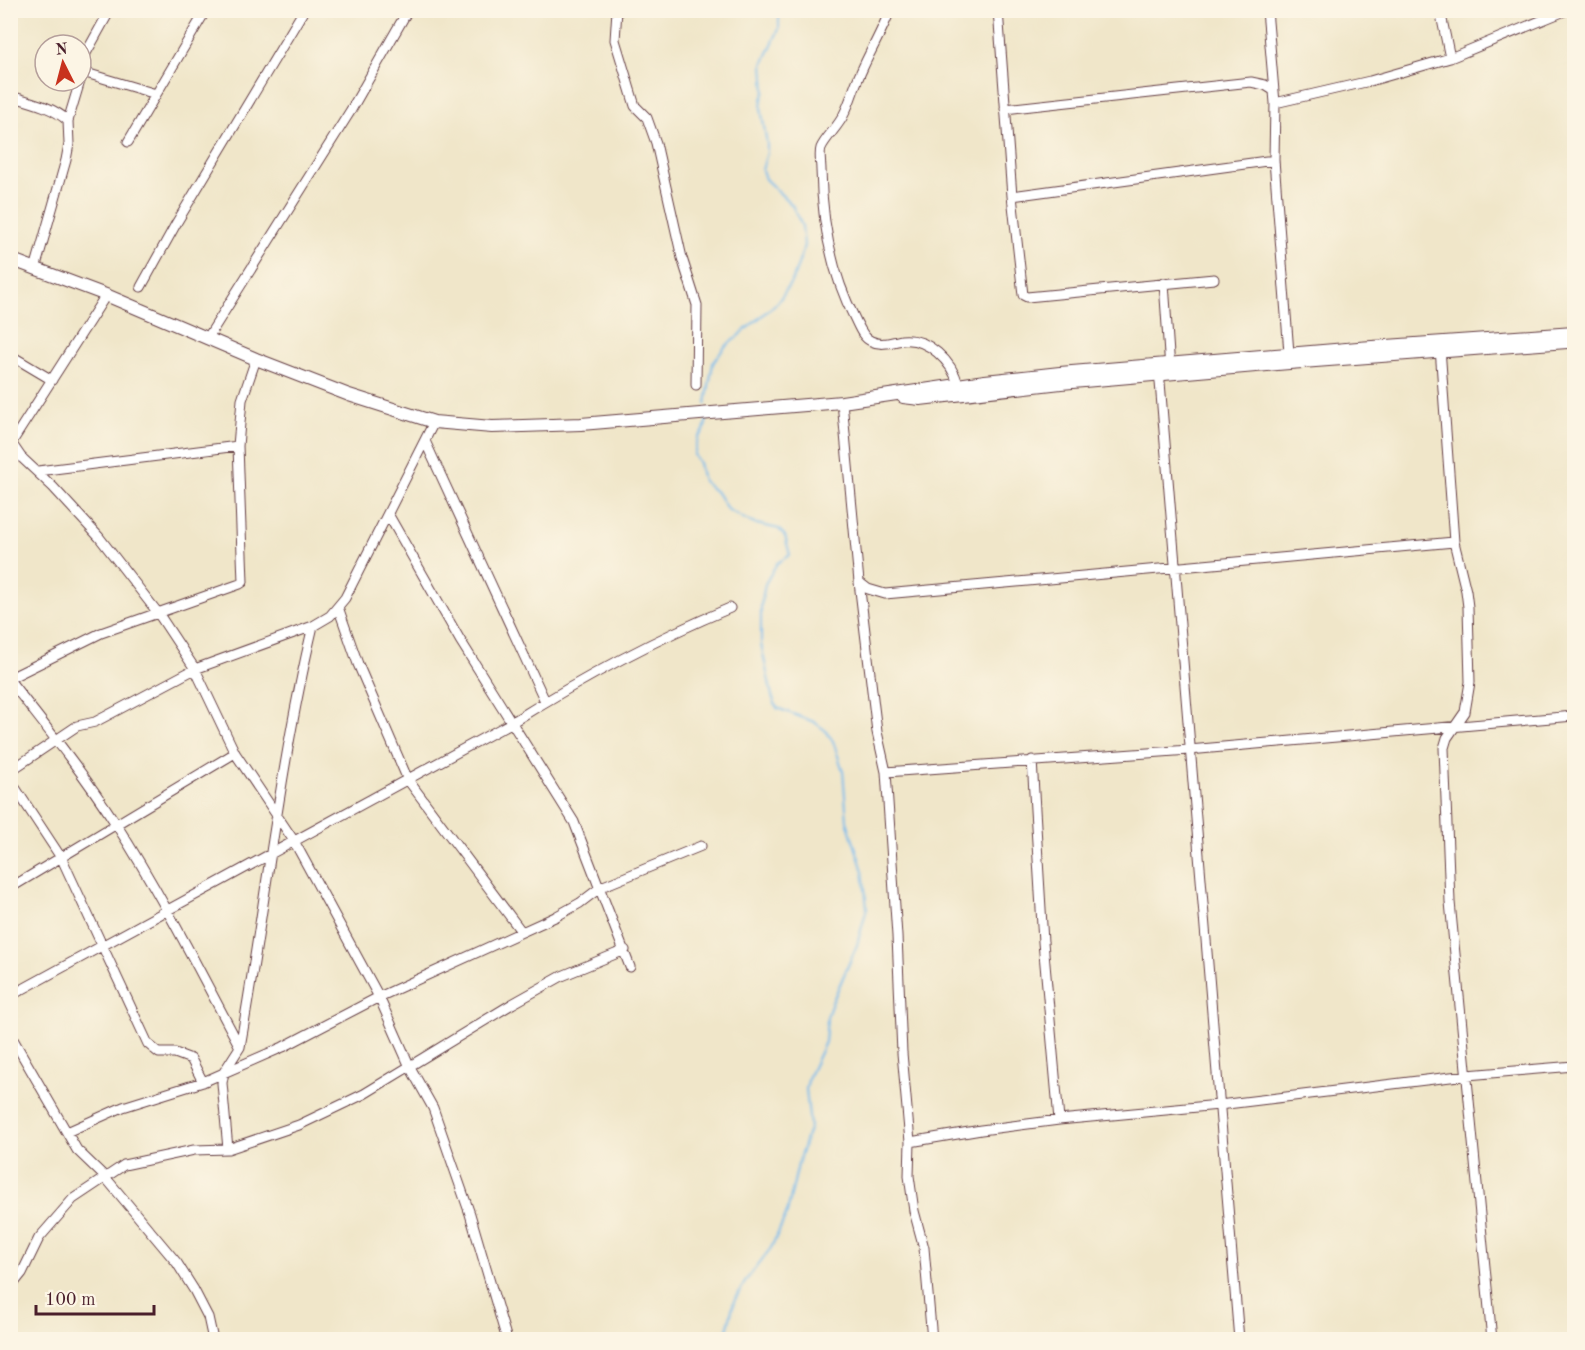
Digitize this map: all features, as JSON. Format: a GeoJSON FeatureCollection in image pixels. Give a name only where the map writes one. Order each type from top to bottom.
{"type":"FeatureCollection","features":[{"type":"Feature","properties":{"kind":"main road"},"geometry":{"type":"LineString","coordinates":[[10,259],[106,295],[256,360],[349,395],[434,422],[519,427],[842,402],[958,384],[1440,347],[1575,333]]}},
{"type":"Feature","properties":{"kind":"main road"},"geometry":{"type":"LineString","coordinates":[[890,396],[920,399],[1289,353],[1575,341]]}},
{"type":"Feature","properties":{"kind":"street"},"geometry":{"type":"LineString","coordinates":[[10,15],[13,10]]}},
{"type":"Feature","properties":{"kind":"street"},"geometry":{"type":"LineString","coordinates":[[93,41],[110,10]]}},
{"type":"Feature","properties":{"kind":"street"},"geometry":{"type":"LineString","coordinates":[[128,142],[206,10]]}},
{"type":"Feature","properties":{"kind":"street"},"geometry":{"type":"LineString","coordinates":[[141,287],[189,201],[304,10]]}},
{"type":"Feature","properties":{"kind":"street"},"geometry":{"type":"LineString","coordinates":[[207,339],[339,130],[408,10]]}},
{"type":"Feature","properties":{"kind":"street"},"geometry":{"type":"LineString","coordinates":[[617,10],[615,40],[634,106],[647,118],[656,143],[682,258],[697,305],[696,385]]}},
{"type":"Feature","properties":{"kind":"street"},"geometry":{"type":"LineString","coordinates":[[890,10],[880,35],[860,72],[844,115],[820,151],[822,207],[835,270],[846,302],[865,338],[872,342],[889,344],[903,340],[918,341],[934,350],[949,364],[958,384]]}},
{"type":"Feature","properties":{"kind":"street"},"geometry":{"type":"LineString","coordinates":[[998,10],[1012,196],[1023,295],[1026,297],[1214,279]]}},
{"type":"Feature","properties":{"kind":"street"},"geometry":{"type":"LineString","coordinates":[[1267,10],[1275,103],[1274,160],[1289,353]]}},
{"type":"Feature","properties":{"kind":"street"},"geometry":{"type":"LineString","coordinates":[[1440,10],[1450,58]]}},
{"type":"Feature","properties":{"kind":"street"},"geometry":{"type":"LineString","coordinates":[[1275,103],[1370,81],[1450,58],[1567,10]]}},
{"type":"Feature","properties":{"kind":"street"},"geometry":{"type":"LineString","coordinates":[[93,75],[156,94]]}},
{"type":"Feature","properties":{"kind":"street"},"geometry":{"type":"LineString","coordinates":[[1005,109],[1251,82],[1273,90]]}},
{"type":"Feature","properties":{"kind":"street"},"geometry":{"type":"LineString","coordinates":[[35,269],[66,160],[69,121],[77,93]]}},
{"type":"Feature","properties":{"kind":"street"},"geometry":{"type":"LineString","coordinates":[[10,96],[42,105],[69,121]]}},
{"type":"Feature","properties":{"kind":"street"},"geometry":{"type":"LineString","coordinates":[[1012,196],[1274,160]]}},
{"type":"Feature","properties":{"kind":"street"},"geometry":{"type":"LineString","coordinates":[[1164,283],[1164,369],[1174,568],[1239,1340]]}},
{"type":"Feature","properties":{"kind":"street"},"geometry":{"type":"LineString","coordinates":[[106,295],[11,443],[21,457],[38,471],[99,537],[158,613],[195,669],[235,753],[294,841],[379,997],[410,1067],[433,1108],[470,1214],[507,1340]]}},
{"type":"Feature","properties":{"kind":"street"},"geometry":{"type":"LineString","coordinates":[[1440,347],[1454,542],[1466,591],[1470,682],[1465,712],[1454,726],[1444,748],[1450,902],[1492,1340]]}},
{"type":"Feature","properties":{"kind":"street"},"geometry":{"type":"LineString","coordinates":[[10,355],[52,380]]}},
{"type":"Feature","properties":{"kind":"street"},"geometry":{"type":"LineString","coordinates":[[240,1047],[167,911],[116,824],[10,679],[101,633],[240,585],[243,582],[238,446],[242,400],[256,360]]}},
{"type":"Feature","properties":{"kind":"street"},"geometry":{"type":"LineString","coordinates":[[842,402],[859,582],[877,732],[886,772],[902,1053],[910,1142],[909,1176],[914,1211],[924,1248],[932,1340]]}},
{"type":"Feature","properties":{"kind":"street"},"geometry":{"type":"LineString","coordinates":[[10,771],[77,726],[95,722],[195,669],[313,626],[330,616],[345,598],[434,422]]}},
{"type":"Feature","properties":{"kind":"street"},"geometry":{"type":"LineString","coordinates":[[424,441],[545,701]]}},
{"type":"Feature","properties":{"kind":"street"},"geometry":{"type":"LineString","coordinates":[[38,471],[238,446]]}},
{"type":"Feature","properties":{"kind":"street"},"geometry":{"type":"LineString","coordinates":[[388,514],[511,723],[542,768],[574,822],[630,967]]}},
{"type":"Feature","properties":{"kind":"street"},"geometry":{"type":"LineString","coordinates":[[859,582],[868,589],[885,594],[1454,542]]}},
{"type":"Feature","properties":{"kind":"street"},"geometry":{"type":"LineString","coordinates":[[338,607],[358,664],[408,780],[521,931]]}},
{"type":"Feature","properties":{"kind":"street"},"geometry":{"type":"LineString","coordinates":[[10,996],[408,780],[511,723],[563,690],[671,633],[730,608]]}},
{"type":"Feature","properties":{"kind":"street"},"geometry":{"type":"LineString","coordinates":[[228,1149],[222,1083],[224,1072],[240,1047],[303,668],[313,626]]}},
{"type":"Feature","properties":{"kind":"street"},"geometry":{"type":"LineString","coordinates":[[886,772],[1189,750],[1575,716]]}},
{"type":"Feature","properties":{"kind":"street"},"geometry":{"type":"LineString","coordinates":[[10,888],[62,859],[235,753]]}},
{"type":"Feature","properties":{"kind":"street"},"geometry":{"type":"LineString","coordinates":[[1032,760],[1043,942],[1059,1120]]}},
{"type":"Feature","properties":{"kind":"street"},"geometry":{"type":"LineString","coordinates":[[10,780],[62,859],[148,1044],[159,1053],[175,1053],[191,1059],[203,1082]]}},
{"type":"Feature","properties":{"kind":"street"},"geometry":{"type":"LineString","coordinates":[[67,1132],[123,1107],[203,1082],[283,1047],[379,997],[555,917],[580,903],[601,887],[701,846]]}},
{"type":"Feature","properties":{"kind":"street"},"geometry":{"type":"LineString","coordinates":[[10,1288],[22,1273],[39,1238],[73,1199],[124,1166],[194,1150],[228,1149],[298,1125],[364,1094],[562,976],[625,950]]}},
{"type":"Feature","properties":{"kind":"street"},"geometry":{"type":"LineString","coordinates":[[10,1034],[78,1150],[105,1177],[177,1263],[189,1281],[208,1317],[213,1340]]}},
{"type":"Feature","properties":{"kind":"street"},"geometry":{"type":"LineString","coordinates":[[910,1142],[1059,1120],[1219,1105],[1467,1075],[1575,1066]]}},
{"type":"Feature","properties":{"kind":"waterway"},"geometry":{"type":"LineString","coordinates":[[706,403],[713,363],[724,348],[778,302],[793,279],[804,245],[802,226],[792,205],[765,179],[762,170],[767,153],[761,108],[765,91],[763,64],[779,29],[779,10]]}},
{"type":"Feature","properties":{"kind":"waterway"},"geometry":{"type":"LineString","coordinates":[[707,419],[704,431],[698,438],[694,455],[699,463],[703,481],[718,494],[727,509],[752,523],[779,529],[785,536],[790,555],[777,563],[765,584],[761,605],[761,644],[772,696],[777,708],[814,722],[825,730],[833,741],[843,771],[847,821],[863,871],[867,908],[857,945],[827,1017],[825,1042],[809,1076],[806,1089],[810,1126],[799,1160],[787,1213],[771,1248],[747,1279],[734,1301],[728,1327],[722,1340]]}}]}
